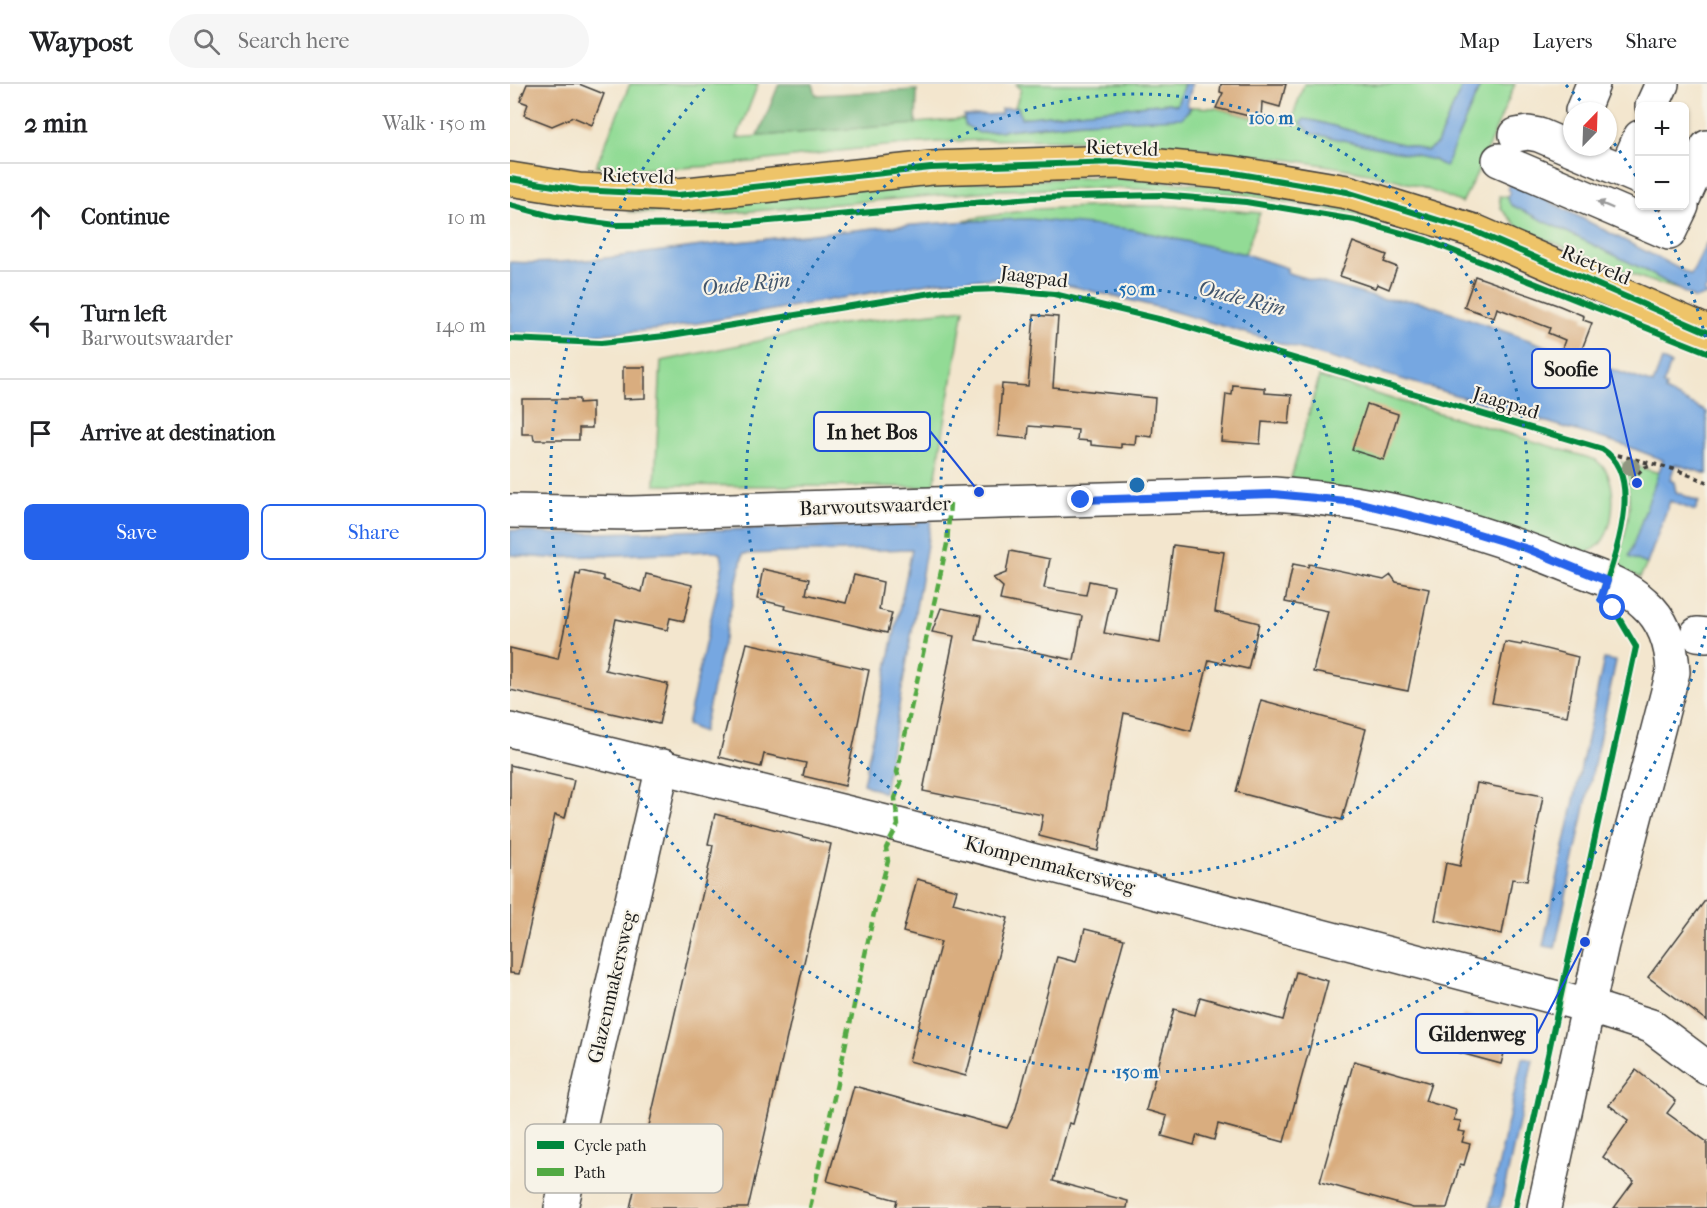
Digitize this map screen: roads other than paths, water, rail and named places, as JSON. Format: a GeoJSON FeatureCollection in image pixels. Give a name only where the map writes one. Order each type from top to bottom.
{"type":"FeatureCollection","features":[{"type":"Feature","properties":{"kind":"main road","name":"Rietveld"},"geometry":{"type":"LineString","coordinates":[[510,179],[579,190],[678,195],[931,168],[1117,162],[1234,173],[1347,192],[1439,219],[1474,231],[1707,332]]}},
{"type":"Feature","properties":{"kind":"street"},"geometry":{"type":"LineString","coordinates":[[1586,102],[1593,84]]}},
{"type":"Feature","properties":{"kind":"street"},"geometry":{"type":"LineString","coordinates":[[1655,102],[1662,84]]}},
{"type":"Feature","properties":{"kind":"street"},"geometry":{"type":"LineString","coordinates":[[1563,140],[1528,133],[1507,148],[1669,233],[1680,210]]}},
{"type":"Feature","properties":{"kind":"street"},"geometry":{"type":"LineString","coordinates":[[1689,189],[1707,147]]}},
{"type":"Feature","properties":{"kind":"street"},"geometry":{"type":"LineString","coordinates":[[1598,156],[1632,174],[1636,156]]}},
{"type":"Feature","properties":{"kind":"street","name":"Barwoutswaarder"},"geometry":{"type":"LineString","coordinates":[[510,511],[631,513],[1274,494],[1317,496],[1356,502],[1449,525],[1538,553],[1628,590],[1655,614],[1690,635]]}},
{"type":"Feature","properties":{"kind":"street"},"geometry":{"type":"LineString","coordinates":[[1544,1208],[1626,846],[1673,672],[1690,635]]}},
{"type":"Feature","properties":{"kind":"street","name":"Klompenmakersweg"},"geometry":{"type":"LineString","coordinates":[[510,730],[898,825],[1588,1006],[1651,1026],[1707,1068]]}},
{"type":"Feature","properties":{"kind":"street","name":"Glazenmakersweg"},"geometry":{"type":"LineString","coordinates":[[580,1124],[663,766]]}},
{"type":"Feature","properties":{"kind":"street","name":"Glazenmakersweg"},"geometry":{"type":"LineString","coordinates":[[561,1208],[564,1193]]}},
{"type":"Feature","properties":{"kind":"water"},"geometry":{"type":"Polygon","coordinates":[[[1184,84],[1192,84],[1187,106],[1191,107],[1182,118],[1080,122],[979,133],[965,125],[964,116],[1001,114],[1001,109],[1018,107],[1021,118],[1168,103],[1177,105],[1184,84]]]}},
{"type":"Feature","properties":{"kind":"water"},"geometry":{"type":"Polygon","coordinates":[[[1463,84],[1481,84],[1445,167],[1434,160],[1311,133],[1301,123],[1304,119],[1315,121],[1427,151],[1437,144],[1463,84]]]}},
{"type":"Feature","properties":{"kind":"water"},"geometry":{"type":"Polygon","coordinates":[[[1510,181],[1691,275],[1707,242],[1707,288],[1704,292],[1707,295],[1695,299],[1643,269],[1511,205],[1507,198],[1510,181]]]}},
{"type":"Feature","properties":{"kind":"water","name":"Oude Rijn"},"geometry":{"type":"Polygon","coordinates":[[[1029,219],[1130,229],[1245,254],[1287,268],[1287,273],[1381,299],[1419,301],[1653,384],[1662,360],[1671,364],[1663,385],[1666,386],[1665,391],[1707,412],[1707,474],[1675,464],[1670,480],[1674,482],[1676,492],[1699,502],[1695,511],[1670,501],[1647,564],[1629,557],[1663,460],[1624,445],[1165,309],[1055,282],[1001,278],[939,281],[664,329],[586,335],[510,333],[510,262],[589,260],[874,228],[1029,219]]]}},
{"type":"Feature","properties":{"kind":"water"},"geometry":{"type":"Polygon","coordinates":[[[920,518],[931,521],[884,793],[863,784],[912,549],[743,554],[703,732],[687,725],[723,564],[721,554],[712,551],[548,558],[510,555],[510,530],[556,534],[916,525],[920,518]]]}},
{"type":"Feature","properties":{"kind":"water"},"geometry":{"type":"Polygon","coordinates":[[[1604,659],[1616,661],[1555,948],[1543,946],[1604,659]]]}},
{"type":"Feature","properties":{"kind":"water"},"geometry":{"type":"Polygon","coordinates":[[[1522,1058],[1533,1060],[1500,1208],[1489,1208],[1522,1058]]]}},
{"type":"Feature","properties":{"kind":"place","name":"Soofie"},"geometry":{"type":"Point","coordinates":[1637,483]}},
{"type":"Feature","properties":{"kind":"place","name":"In het Bos"},"geometry":{"type":"Point","coordinates":[979,492]}},
{"type":"Feature","properties":{"kind":"place","name":"Gildenweg"},"geometry":{"type":"Point","coordinates":[1585,942]}}]}
